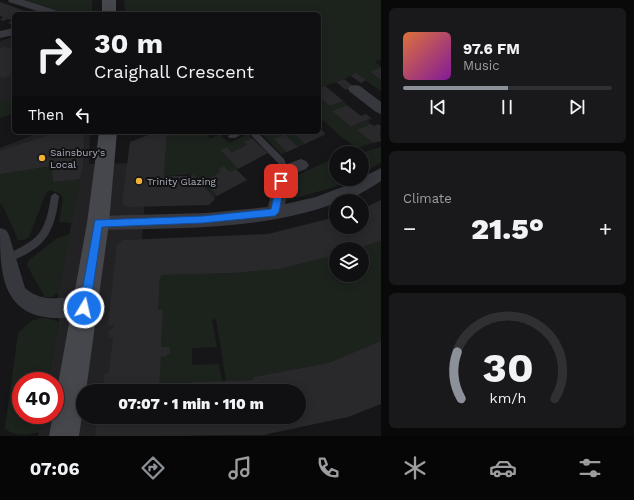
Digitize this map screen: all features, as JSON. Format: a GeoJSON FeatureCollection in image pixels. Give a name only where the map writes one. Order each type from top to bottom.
{"type":"FeatureCollection","features":[{"type":"Feature","properties":{"kind":"street"},"geometry":{"type":"LineString","coordinates":[[13,0],[52,12]]}},
{"type":"Feature","properties":{"kind":"street"},"geometry":{"type":"LineString","coordinates":[[109,0],[109,12]]}},
{"type":"Feature","properties":{"kind":"street"},"geometry":{"type":"LineString","coordinates":[[0,35],[12,32]]}},
{"type":"Feature","properties":{"kind":"street"},"geometry":{"type":"LineString","coordinates":[[355,89],[381,109]]}},
{"type":"Feature","properties":{"kind":"street"},"geometry":{"type":"LineString","coordinates":[[64,436],[98,223],[108,134]]}},
{"type":"Feature","properties":{"kind":"street"},"geometry":{"type":"LineString","coordinates":[[275,212],[281,181],[285,171],[301,165]]}},
{"type":"Feature","properties":{"kind":"street"},"geometry":{"type":"LineString","coordinates":[[98,223],[203,219],[275,212],[315,204],[333,198],[381,174]]}},
{"type":"Feature","properties":{"kind":"street"},"geometry":{"type":"LineString","coordinates":[[0,235],[16,293],[26,303],[40,308],[84,308]]}},
{"type":"Feature","properties":{"kind":"lane"},"geometry":{"type":"LineString","coordinates":[[232,136],[237,134]]}},
{"type":"Feature","properties":{"kind":"lane"},"geometry":{"type":"LineString","coordinates":[[254,134],[281,161],[285,171]]}},
{"type":"Feature","properties":{"kind":"lane"},"geometry":{"type":"LineString","coordinates":[[6,259],[30,247],[43,237],[49,229],[52,218],[54,196]]}},
{"type":"Feature","properties":{"kind":"shaded area"},"geometry":{"type":"Polygon","coordinates":[[[24,0],[92,0],[92,11],[62,12],[24,0]]]}},
{"type":"Feature","properties":{"kind":"shaded area"},"geometry":{"type":"Polygon","coordinates":[[[124,0],[381,0],[381,59],[375,62],[381,67],[370,72],[381,80],[381,91],[356,74],[321,88],[321,12],[125,12],[124,0]]]}},
{"type":"Feature","properties":{"kind":"shaded area"},"geometry":{"type":"Polygon","coordinates":[[[12,38],[12,99],[0,102],[0,41],[12,38]]]}},
{"type":"Feature","properties":{"kind":"shaded area"},"geometry":{"type":"Polygon","coordinates":[[[12,99],[12,115],[0,118],[0,102],[12,99]]]}},
{"type":"Feature","properties":{"kind":"shaded area"},"geometry":{"type":"Polygon","coordinates":[[[321,99],[330,106],[343,101],[347,105],[332,111],[351,127],[371,118],[373,119],[368,121],[371,124],[358,130],[373,143],[363,146],[356,146],[350,143],[321,118],[321,99]]]}},
{"type":"Feature","properties":{"kind":"shaded area"},"geometry":{"type":"Polygon","coordinates":[[[36,134],[90,134],[89,164],[147,163],[140,272],[155,272],[163,310],[159,384],[76,384],[76,424],[192,424],[192,436],[38,436],[40,424],[64,424],[64,372],[50,372],[59,322],[58,293],[80,179],[53,182],[51,166],[0,174],[0,148],[36,134]]]}},
{"type":"Feature","properties":{"kind":"shaded area"},"geometry":{"type":"Polygon","coordinates":[[[167,134],[209,134],[209,139],[220,134],[229,143],[248,134],[252,138],[245,142],[247,145],[232,152],[227,147],[220,150],[238,169],[230,172],[224,166],[218,169],[221,172],[203,181],[217,196],[213,198],[193,174],[164,176],[167,134]]]}},
{"type":"Feature","properties":{"kind":"shaded area"},"geometry":{"type":"Polygon","coordinates":[[[262,134],[285,134],[287,152],[281,154],[262,134]]]}},
{"type":"Feature","properties":{"kind":"shaded area"},"geometry":{"type":"Polygon","coordinates":[[[285,134],[294,134],[305,144],[298,147],[285,134]]]}},
{"type":"Feature","properties":{"kind":"shaded area"},"geometry":{"type":"Polygon","coordinates":[[[381,147],[381,162],[369,170],[369,151],[381,147]]]}},
{"type":"Feature","properties":{"kind":"shaded area"},"geometry":{"type":"Polygon","coordinates":[[[329,160],[329,186],[336,186],[285,201],[287,180],[329,160]]]}},
{"type":"Feature","properties":{"kind":"shaded area"},"geometry":{"type":"Polygon","coordinates":[[[52,166],[53,182],[80,179],[72,223],[59,222],[63,198],[59,193],[50,190],[46,193],[29,237],[24,240],[18,240],[4,208],[0,203],[0,174],[52,166]]]}},
{"type":"Feature","properties":{"kind":"shaded area"},"geometry":{"type":"Polygon","coordinates":[[[70,234],[58,293],[52,297],[45,297],[27,266],[28,261],[57,238],[70,234]]]}},
{"type":"Feature","properties":{"kind":"shaded area"},"geometry":{"type":"Polygon","coordinates":[[[381,241],[381,341],[328,363],[254,377],[254,380],[226,381],[216,319],[212,320],[217,347],[192,348],[192,365],[219,364],[222,381],[193,384],[159,384],[161,356],[165,357],[170,353],[170,347],[161,347],[163,311],[158,310],[160,278],[162,275],[234,273],[279,269],[329,257],[329,282],[369,282],[369,245],[381,241]]]}},
{"type":"Feature","properties":{"kind":"shaded area"},"geometry":{"type":"Polygon","coordinates":[[[47,318],[59,322],[50,372],[13,372],[18,333],[31,321],[47,318]]]}},
{"type":"Feature","properties":{"kind":"shaded area"},"geometry":{"type":"Polygon","coordinates":[[[12,377],[12,424],[40,424],[39,432],[25,435],[17,434],[5,429],[12,377]]]}},
{"type":"Feature","properties":{"kind":"building"},"geometry":{"type":"Polygon","coordinates":[[[0,2],[28,12],[12,12],[12,20],[0,20],[3,17],[0,16],[0,2]]]}},
{"type":"Feature","properties":{"kind":"building"},"geometry":{"type":"Polygon","coordinates":[[[6,46],[7,48],[12,47],[12,75],[2,78],[0,76],[0,48],[6,46]]]}},
{"type":"Feature","properties":{"kind":"building"},"geometry":{"type":"Polygon","coordinates":[[[381,67],[381,80],[370,72],[381,67]]]}},
{"type":"Feature","properties":{"kind":"building"},"geometry":{"type":"Polygon","coordinates":[[[356,73],[366,80],[361,83],[351,76],[356,73]]]}},
{"type":"Feature","properties":{"kind":"building"},"geometry":{"type":"Polygon","coordinates":[[[344,79],[353,86],[346,90],[336,82],[344,79]]]}},
{"type":"Feature","properties":{"kind":"building"},"geometry":{"type":"Polygon","coordinates":[[[325,86],[343,101],[330,106],[321,99],[321,88],[325,86]]]}},
{"type":"Feature","properties":{"kind":"building"},"geometry":{"type":"Polygon","coordinates":[[[347,105],[361,116],[366,114],[371,118],[351,127],[332,111],[347,105]]]}},
{"type":"Feature","properties":{"kind":"building"},"geometry":{"type":"Polygon","coordinates":[[[371,124],[374,126],[378,124],[381,126],[381,141],[373,143],[357,130],[371,124]]]}},
{"type":"Feature","properties":{"kind":"building"},"geometry":{"type":"Polygon","coordinates":[[[321,130],[326,134],[305,144],[294,134],[321,134],[321,130]]]}},
{"type":"Feature","properties":{"kind":"building","name":"Sainsbury's Local"},"geometry":{"type":"Polygon","coordinates":[[[52,134],[84,134],[83,165],[80,179],[53,182],[52,166],[0,174],[0,151],[52,134]]]}},
{"type":"Feature","properties":{"kind":"building"},"geometry":{"type":"Polygon","coordinates":[[[151,134],[167,134],[164,176],[190,176],[193,174],[215,199],[209,205],[127,207],[122,203],[130,142],[151,134]]]}},
{"type":"Feature","properties":{"kind":"building"},"geometry":{"type":"Polygon","coordinates":[[[285,134],[298,147],[287,152],[274,139],[285,134]]]}},
{"type":"Feature","properties":{"kind":"building"},"geometry":{"type":"Polygon","coordinates":[[[252,138],[268,153],[238,169],[220,150],[227,147],[232,152],[247,145],[244,142],[252,138]]]}},
{"type":"Feature","properties":{"kind":"building"},"geometry":{"type":"Polygon","coordinates":[[[224,166],[230,172],[236,169],[247,180],[217,196],[203,181],[221,172],[218,169],[224,166]]]}},
{"type":"Feature","properties":{"kind":"building"},"geometry":{"type":"Polygon","coordinates":[[[381,200],[381,241],[369,245],[369,242],[329,242],[329,257],[279,269],[234,273],[162,275],[160,278],[158,310],[163,310],[161,347],[170,347],[170,353],[165,357],[161,356],[159,384],[103,384],[104,375],[109,372],[113,339],[108,336],[109,330],[114,328],[114,325],[108,325],[117,244],[123,240],[268,234],[329,219],[329,234],[369,234],[369,206],[381,200]]]}},
{"type":"Feature","properties":{"kind":"building"},"geometry":{"type":"Polygon","coordinates":[[[381,341],[381,404],[348,417],[263,435],[95,436],[96,424],[306,424],[306,384],[192,384],[192,382],[254,380],[254,377],[328,363],[381,341]]]}},
{"type":"Feature","properties":{"kind":"place","name":"Sainsbury's Local"},"geometry":{"type":"Point","coordinates":[42,158]}},
{"type":"Feature","properties":{"kind":"place","name":"Trinity Glazing"},"geometry":{"type":"Point","coordinates":[139,181]}},
{"type":"Feature","properties":{"kind":"route"},"geometry":{"type":"LineString","coordinates":[[84,308],[98,223],[227,218],[275,212],[281,181]]}}]}
